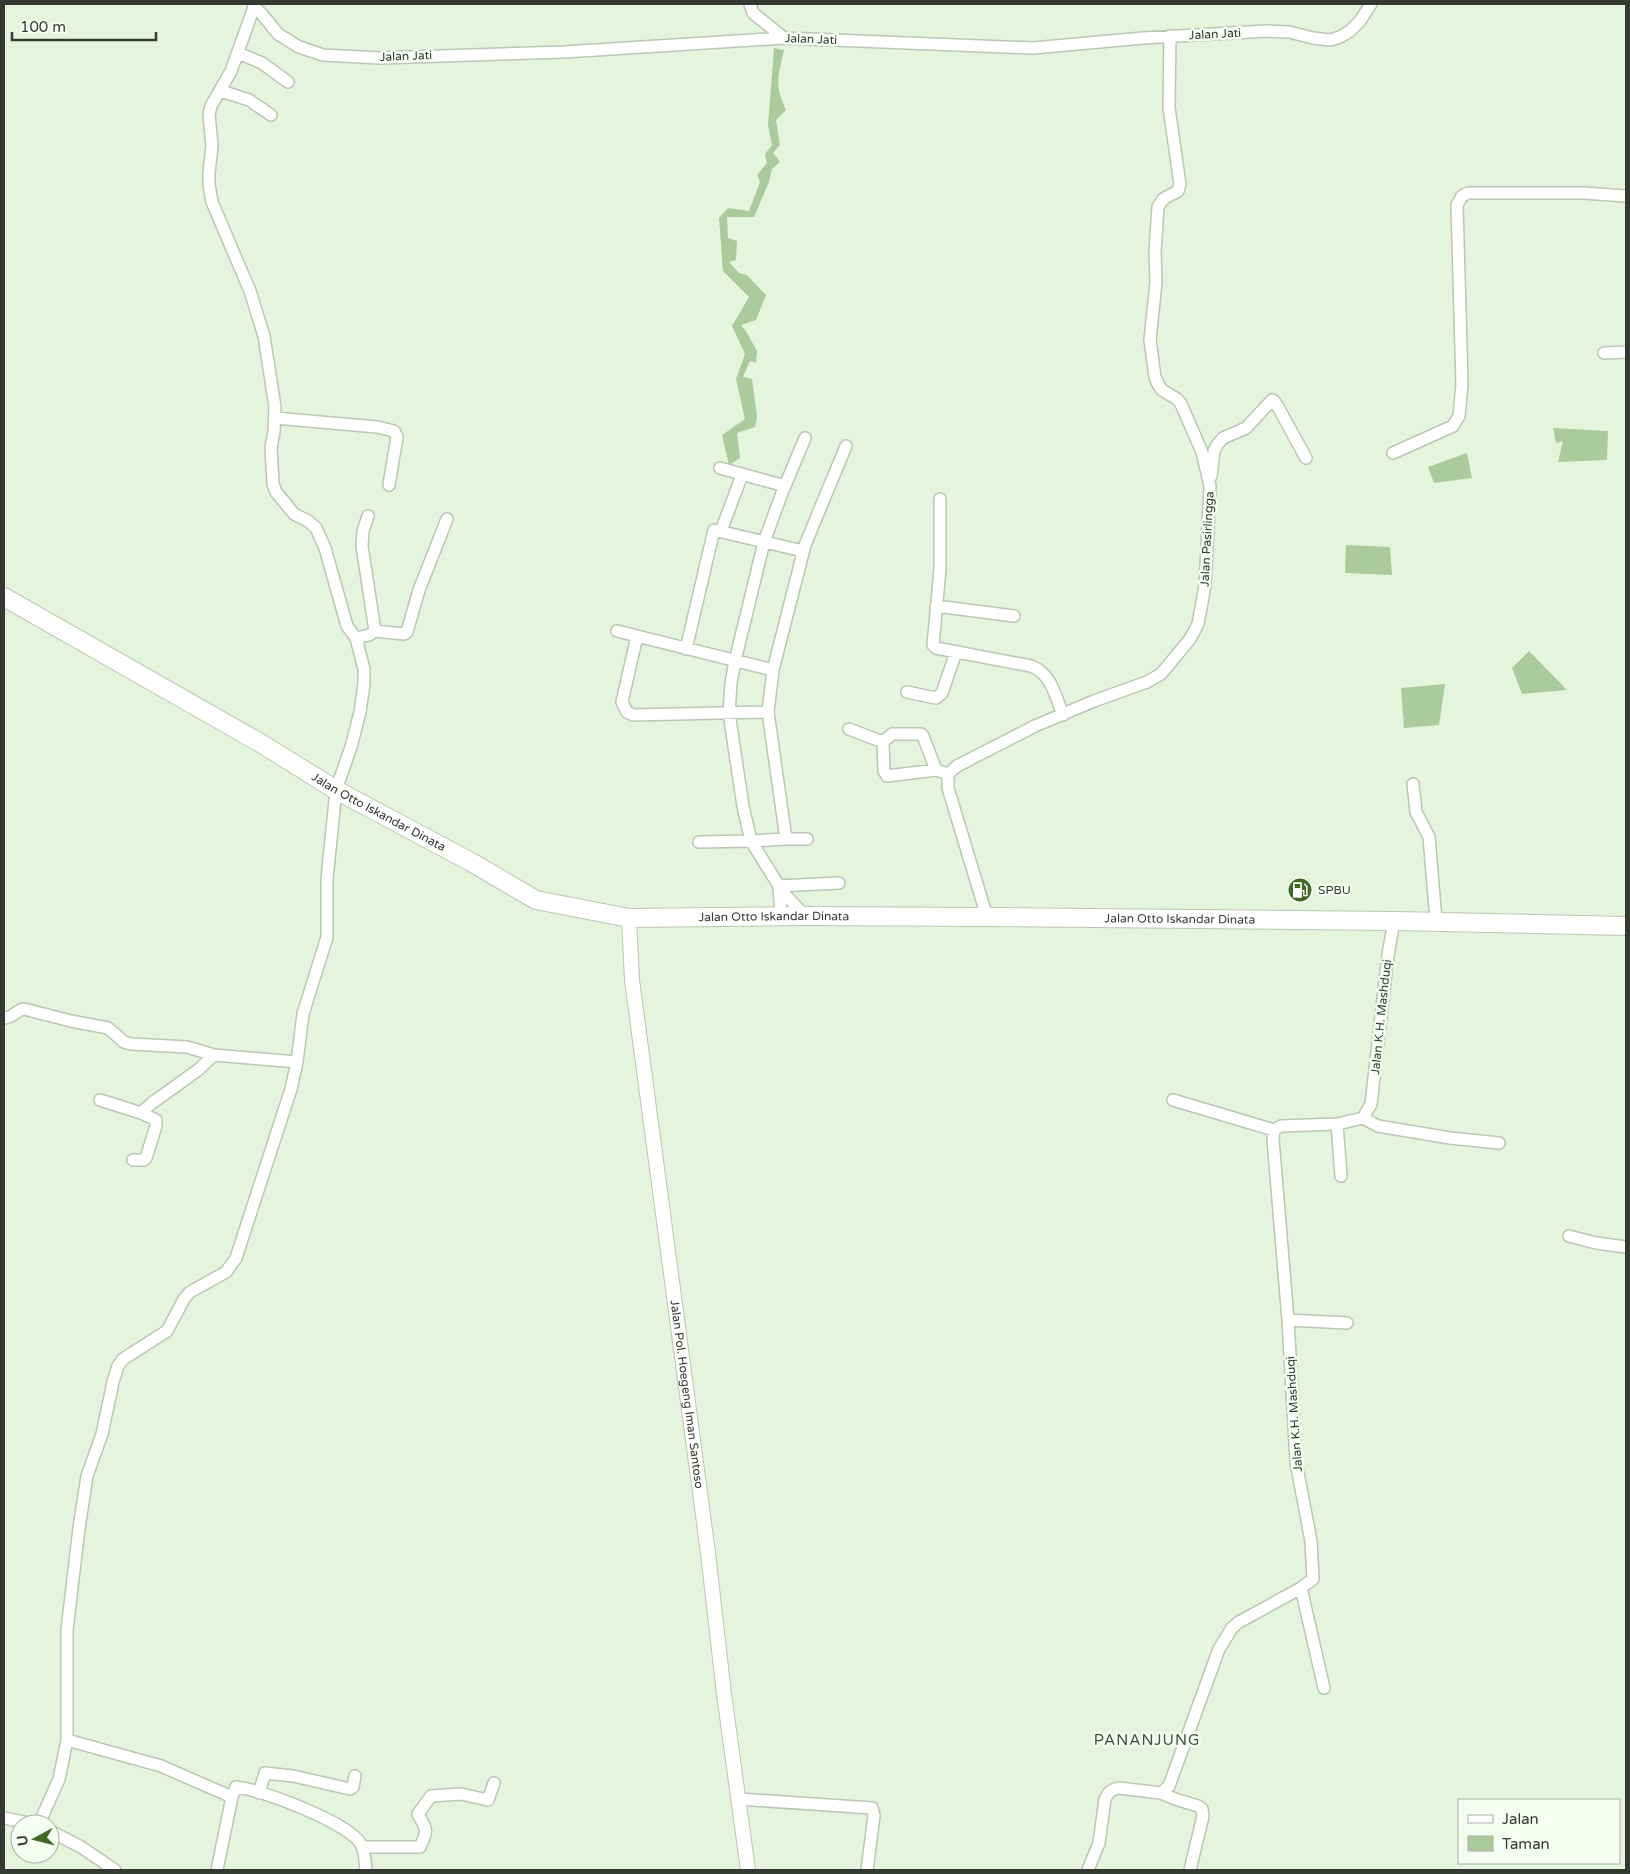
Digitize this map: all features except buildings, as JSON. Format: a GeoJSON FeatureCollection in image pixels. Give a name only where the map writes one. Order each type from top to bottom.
{"type":"FeatureCollection","features":[{"type":"Feature","properties":{"kind":"main road","name":"Jalan Otto Iskandar Dinata"},"geometry":{"type":"LineString","coordinates":[[4,597],[262,744],[336,790],[471,862],[536,900],[630,918],[987,916],[1436,921],[1626,926]]}},
{"type":"Feature","properties":{"kind":"street"},"geometry":{"type":"LineString","coordinates":[[750,4],[753,12],[781,38]]}},
{"type":"Feature","properties":{"kind":"street","name":"Jalan Jati"},"geometry":{"type":"LineString","coordinates":[[254,6],[278,34],[299,47],[323,55],[357,58],[564,52],[781,38],[1034,48],[1170,36],[1267,31],[1289,32],[1330,40],[1350,31],[1360,21],[1371,4]]}},
{"type":"Feature","properties":{"kind":"street"},"geometry":{"type":"LineString","coordinates":[[43,1814],[59,1779],[67,1740],[68,1630],[79,1528],[87,1476],[102,1434],[118,1366],[123,1359],[167,1331],[184,1299],[190,1292],[226,1272],[236,1258],[291,1089],[297,1062],[303,1014],[327,937],[327,879],[336,790],[358,721],[364,684],[364,669],[356,638],[346,626],[325,548],[316,528],[308,521],[294,514],[276,492],[273,484],[271,447],[275,407],[271,373],[259,317],[250,291],[212,202],[209,185],[212,146],[209,114],[211,106],[221,91],[238,53],[254,6]]}},
{"type":"Feature","properties":{"kind":"street","name":"Jalan Pasirlingga"},"geometry":{"type":"LineString","coordinates":[[948,774],[956,766],[1035,726],[1094,701],[1147,682],[1161,674],[1190,639],[1198,624],[1205,586],[1210,486],[1202,452],[1181,404],[1177,399],[1162,390],[1155,377],[1150,340],[1156,282],[1155,252],[1158,207],[1163,198],[1178,191],[1180,184],[1168,108],[1170,36]]}},
{"type":"Feature","properties":{"kind":"street"},"geometry":{"type":"LineString","coordinates":[[238,53],[262,64],[288,82]]}},
{"type":"Feature","properties":{"kind":"street"},"geometry":{"type":"LineString","coordinates":[[221,91],[249,100],[271,115]]}},
{"type":"Feature","properties":{"kind":"street"},"geometry":{"type":"LineString","coordinates":[[1394,453],[1453,426],[1459,416],[1462,384],[1457,205],[1462,196],[1468,193],[1501,192],[1583,193],[1626,196]]}},
{"type":"Feature","properties":{"kind":"street"},"geometry":{"type":"LineString","coordinates":[[1604,353],[1626,352]]}},
{"type":"Feature","properties":{"kind":"street"},"geometry":{"type":"LineString","coordinates":[[1210,486],[1214,450],[1217,445],[1223,438],[1246,428],[1272,400],[1278,407],[1306,458]]}},
{"type":"Feature","properties":{"kind":"street"},"geometry":{"type":"LineString","coordinates":[[275,418],[377,427],[394,431],[397,437],[389,486]]}},
{"type":"Feature","properties":{"kind":"street"},"geometry":{"type":"LineString","coordinates":[[804,438],[764,542],[731,683],[729,713],[743,806],[751,842],[779,887],[805,916]]}},
{"type":"Feature","properties":{"kind":"street"},"geometry":{"type":"LineString","coordinates":[[786,839],[768,712],[773,670],[803,551],[846,446]]}},
{"type":"Feature","properties":{"kind":"street"},"geometry":{"type":"LineString","coordinates":[[720,468],[784,486]]}},
{"type":"Feature","properties":{"kind":"street"},"geometry":{"type":"LineString","coordinates":[[721,531],[742,474]]}},
{"type":"Feature","properties":{"kind":"street"},"geometry":{"type":"LineString","coordinates":[[940,499],[940,569],[933,645],[936,648],[1031,666],[1041,670],[1047,676],[1063,715]]}},
{"type":"Feature","properties":{"kind":"street"},"geometry":{"type":"LineString","coordinates":[[368,516],[363,531],[362,546],[375,631]]}},
{"type":"Feature","properties":{"kind":"street"},"geometry":{"type":"LineString","coordinates":[[356,638],[369,635],[375,631],[399,635],[407,632],[419,590],[447,518]]}},
{"type":"Feature","properties":{"kind":"street"},"geometry":{"type":"LineString","coordinates":[[686,649],[714,530],[803,551]]}},
{"type":"Feature","properties":{"kind":"street"},"geometry":{"type":"LineString","coordinates":[[936,606],[1014,616]]}},
{"type":"Feature","properties":{"kind":"street"},"geometry":{"type":"LineString","coordinates":[[617,630],[773,670]]}},
{"type":"Feature","properties":{"kind":"street"},"geometry":{"type":"LineString","coordinates":[[637,636],[622,702],[627,712],[633,715],[768,712]]}},
{"type":"Feature","properties":{"kind":"street"},"geometry":{"type":"LineString","coordinates":[[908,692],[939,697],[956,652]]}},
{"type":"Feature","properties":{"kind":"street"},"geometry":{"type":"LineString","coordinates":[[849,729],[883,742]]}},
{"type":"Feature","properties":{"kind":"street"},"geometry":{"type":"LineString","coordinates":[[936,770],[921,734],[892,734],[883,742],[884,771],[887,776],[936,770],[948,774],[948,788],[987,916]]}},
{"type":"Feature","properties":{"kind":"street"},"geometry":{"type":"LineString","coordinates":[[1413,784],[1416,812],[1429,837],[1436,921]]}},
{"type":"Feature","properties":{"kind":"street"},"geometry":{"type":"LineString","coordinates":[[699,842],[807,840]]}},
{"type":"Feature","properties":{"kind":"street"},"geometry":{"type":"LineString","coordinates":[[779,887],[839,883]]}},
{"type":"Feature","properties":{"kind":"street"},"geometry":{"type":"LineString","coordinates":[[779,887],[781,916]]}},
{"type":"Feature","properties":{"kind":"street","name":"Jalan Pol. Hoegeng Iman Santoso"},"geometry":{"type":"LineString","coordinates":[[630,918],[632,980],[748,1870]]}},
{"type":"Feature","properties":{"kind":"street","name":"Jalan K.H. Mashduqi"},"geometry":{"type":"LineString","coordinates":[[1363,1118],[1371,1104],[1388,955],[1394,921]]}},
{"type":"Feature","properties":{"kind":"street"},"geometry":{"type":"LineString","coordinates":[[4,1018],[12,1017],[24,1009],[108,1028],[124,1042],[131,1044],[187,1047],[214,1055],[297,1062]]}},
{"type":"Feature","properties":{"kind":"street"},"geometry":{"type":"LineString","coordinates":[[141,1113],[198,1070],[214,1055]]}},
{"type":"Feature","properties":{"kind":"street"},"geometry":{"type":"LineString","coordinates":[[100,1100],[141,1113],[156,1120],[156,1126],[146,1158],[144,1160],[133,1160]]}},
{"type":"Feature","properties":{"kind":"street"},"geometry":{"type":"LineString","coordinates":[[1173,1100],[1274,1130],[1281,1126],[1337,1124],[1363,1118],[1378,1126],[1450,1138],[1499,1143]]}},
{"type":"Feature","properties":{"kind":"street"},"geometry":{"type":"LineString","coordinates":[[1337,1124],[1341,1176]]}},
{"type":"Feature","properties":{"kind":"street","name":"Jalan K.H. Mashduqi"},"geometry":{"type":"LineString","coordinates":[[1161,1792],[1169,1786],[1219,1649],[1232,1628],[1313,1579],[1314,1564],[1296,1462],[1288,1320],[1277,1204],[1274,1130]]}},
{"type":"Feature","properties":{"kind":"street"},"geometry":{"type":"LineString","coordinates":[[1569,1236],[1596,1243],[1626,1247]]}},
{"type":"Feature","properties":{"kind":"street"},"geometry":{"type":"LineString","coordinates":[[1288,1320],[1347,1323]]}},
{"type":"Feature","properties":{"kind":"street"},"geometry":{"type":"LineString","coordinates":[[1301,1588],[1324,1688]]}},
{"type":"Feature","properties":{"kind":"street"},"geometry":{"type":"LineString","coordinates":[[67,1740],[161,1766],[232,1797]]}},
{"type":"Feature","properties":{"kind":"street"},"geometry":{"type":"LineString","coordinates":[[259,1793],[265,1774],[293,1776],[350,1788],[353,1787],[355,1776]]}},
{"type":"Feature","properties":{"kind":"street"},"geometry":{"type":"LineString","coordinates":[[362,1846],[418,1848],[422,1844],[426,1829],[425,1824],[418,1816],[418,1811],[431,1796],[464,1794],[488,1800],[494,1783]]}},
{"type":"Feature","properties":{"kind":"street"},"geometry":{"type":"LineString","coordinates":[[216,1870],[232,1797],[236,1787],[300,1806],[348,1832],[362,1846],[366,1870]]}},
{"type":"Feature","properties":{"kind":"street"},"geometry":{"type":"LineString","coordinates":[[1088,1870],[1099,1843],[1105,1799],[1108,1793],[1119,1788],[1161,1792],[1174,1800],[1198,1806],[1202,1809],[1199,1834],[1190,1870]]}},
{"type":"Feature","properties":{"kind":"street"},"geometry":{"type":"LineString","coordinates":[[738,1799],[872,1808],[874,1816],[868,1870]]}},
{"type":"Feature","properties":{"kind":"street"},"geometry":{"type":"LineString","coordinates":[[60,1836],[81,1847],[116,1870]]}},
{"type":"Feature","properties":{"kind":"green space"},"geometry":{"type":"Polygon","coordinates":[[[774,48],[784,50],[778,80],[782,101],[786,110],[776,120],[780,145],[773,153],[780,162],[772,169],[769,182],[754,217],[727,217],[728,238],[737,241],[736,260],[729,262],[739,273],[747,275],[766,295],[756,320],[741,325],[757,351],[756,363],[750,361],[743,377],[752,379],[757,417],[755,427],[737,433],[740,458],[729,465],[722,435],[745,419],[736,379],[745,354],[732,326],[749,297],[723,271],[719,218],[728,208],[749,211],[760,182],[757,175],[767,163],[765,154],[772,145],[768,125],[774,48]]]}},
{"type":"Feature","properties":{"kind":"green space"},"geometry":{"type":"Polygon","coordinates":[[[1553,428],[1608,431],[1607,460],[1558,462],[1563,441],[1556,443],[1553,428]]]}},
{"type":"Feature","properties":{"kind":"green space"},"geometry":{"type":"Polygon","coordinates":[[[1467,453],[1472,478],[1434,483],[1428,467],[1467,453]]]}},
{"type":"Feature","properties":{"kind":"green space"},"geometry":{"type":"Polygon","coordinates":[[[1346,545],[1390,547],[1392,575],[1345,573],[1346,545]]]}},
{"type":"Feature","properties":{"kind":"green space"},"geometry":{"type":"Polygon","coordinates":[[[1529,651],[1567,690],[1522,694],[1512,668],[1529,651]]]}},
{"type":"Feature","properties":{"kind":"green space"},"geometry":{"type":"Polygon","coordinates":[[[1445,684],[1439,725],[1404,728],[1401,688],[1445,684]]]}},
{"type":"Feature","properties":{"kind":"place","name":"SPBU"},"geometry":{"type":"Point","coordinates":[1300,890]}},
{"type":"Feature","properties":{"kind":"district","name":"PANANJUNG"},"geometry":{"type":"Point","coordinates":[1147,1740]}}]}
